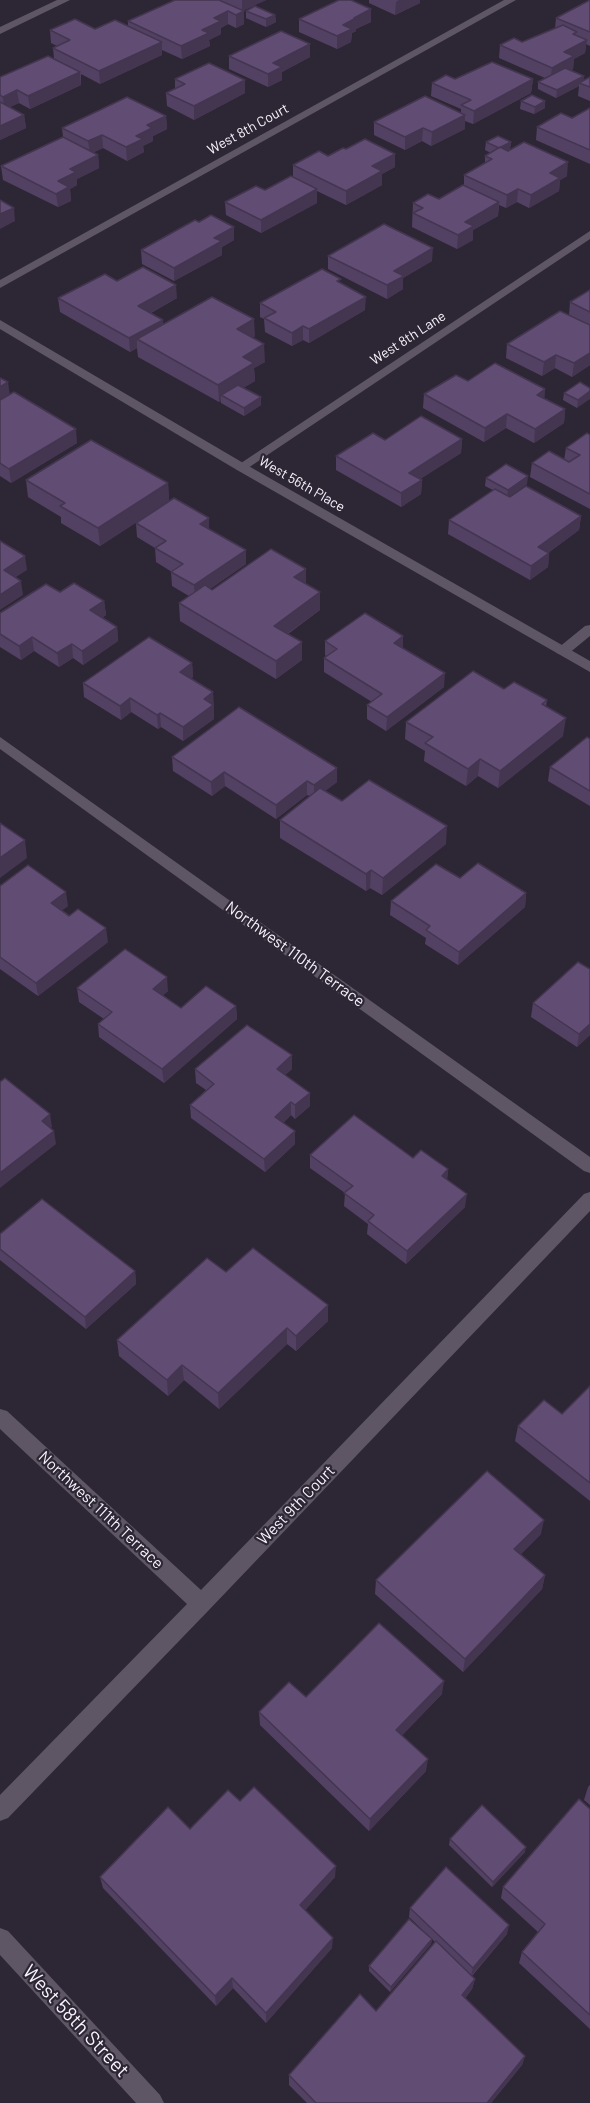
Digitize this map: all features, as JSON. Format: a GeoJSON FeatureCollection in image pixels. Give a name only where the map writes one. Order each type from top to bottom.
{"type":"FeatureCollection","features":[{"type":"Feature","properties":{"kind":"street"},"geometry":{"type":"LineString","coordinates":[[0,31],[65,0]]}},
{"type":"Feature","properties":{"kind":"street","name":"West 8th Court"},"geometry":{"type":"LineString","coordinates":[[0,285],[511,0]]}},
{"type":"Feature","properties":{"kind":"street","name":"West 8th Lane"},"geometry":{"type":"LineString","coordinates":[[242,466],[590,234]]}},
{"type":"Feature","properties":{"kind":"street","name":"West 56th Place"},"geometry":{"type":"LineString","coordinates":[[0,324],[590,667]]}},
{"type":"Feature","properties":{"kind":"street"},"geometry":{"type":"LineString","coordinates":[[563,651],[590,629]]}},
{"type":"Feature","properties":{"kind":"street","name":"Northwest 110th Terrace"},"geometry":{"type":"LineString","coordinates":[[0,742],[590,1166]]}},
{"type":"Feature","properties":{"kind":"street","name":"West 9th Court"},"geometry":{"type":"LineString","coordinates":[[0,1810],[590,1199]]}},
{"type":"Feature","properties":{"kind":"street","name":"Northwest 111th Terrace"},"geometry":{"type":"LineString","coordinates":[[0,1417],[201,1604]]}},
{"type":"Feature","properties":{"kind":"street","name":"West 58th Street"},"geometry":{"type":"LineString","coordinates":[[0,1939],[152,2103]]}},
{"type":"Feature","properties":{"kind":"building"},"geometry":{"type":"Polygon","coordinates":[[[175,0],[219,0],[244,11],[236,15],[228,11],[214,18],[221,21],[202,30],[209,33],[181,46],[128,21],[175,0]]]}},
{"type":"Feature","properties":{"kind":"building"},"geometry":{"type":"Polygon","coordinates":[[[339,0],[351,0],[371,9],[343,25],[352,29],[337,36],[299,19],[339,0]]]}},
{"type":"Feature","properties":{"kind":"building"},"geometry":{"type":"Polygon","coordinates":[[[590,0],[590,32],[556,18],[588,1],[590,0]]]}},
{"type":"Feature","properties":{"kind":"building"},"geometry":{"type":"Polygon","coordinates":[[[255,6],[275,15],[266,19],[246,11],[255,6]]]}},
{"type":"Feature","properties":{"kind":"building"},"geometry":{"type":"Polygon","coordinates":[[[75,19],[95,29],[115,20],[162,42],[99,71],[53,48],[70,40],[50,30],[75,19]]]}},
{"type":"Feature","properties":{"kind":"building"},"geometry":{"type":"Polygon","coordinates":[[[563,25],[577,32],[573,34],[587,40],[564,52],[574,56],[552,68],[500,45],[514,38],[522,42],[563,25]]]}},
{"type":"Feature","properties":{"kind":"building"},"geometry":{"type":"Polygon","coordinates":[[[281,31],[310,44],[273,63],[282,67],[268,74],[229,56],[281,31]]]}},
{"type":"Feature","properties":{"kind":"building"},"geometry":{"type":"Polygon","coordinates":[[[48,56],[80,72],[28,96],[17,90],[3,97],[0,95],[0,77],[48,56]]]}},
{"type":"Feature","properties":{"kind":"building"},"geometry":{"type":"Polygon","coordinates":[[[492,62],[533,79],[474,111],[461,105],[471,100],[432,83],[446,75],[455,79],[492,62]]]}},
{"type":"Feature","properties":{"kind":"building"},"geometry":{"type":"Polygon","coordinates":[[[209,63],[245,80],[194,106],[166,93],[185,84],[175,79],[209,63]]]}},
{"type":"Feature","properties":{"kind":"building"},"geometry":{"type":"Polygon","coordinates":[[[565,68],[584,76],[557,90],[538,82],[565,68]]]}},
{"type":"Feature","properties":{"kind":"building"},"geometry":{"type":"Polygon","coordinates":[[[590,77],[590,87],[579,83],[590,77]]]}},
{"type":"Feature","properties":{"kind":"building"},"geometry":{"type":"Polygon","coordinates":[[[532,95],[545,101],[535,107],[521,101],[532,95]]]}},
{"type":"Feature","properties":{"kind":"building"},"geometry":{"type":"Polygon","coordinates":[[[425,96],[465,115],[432,132],[423,128],[405,137],[374,122],[425,96]]]}},
{"type":"Feature","properties":{"kind":"building"},"geometry":{"type":"Polygon","coordinates":[[[127,97],[166,116],[147,125],[152,128],[136,136],[143,139],[126,147],[102,135],[88,141],[62,128],[127,97]]]}},
{"type":"Feature","properties":{"kind":"building"},"geometry":{"type":"Polygon","coordinates":[[[0,102],[24,115],[0,126],[0,102]]]}},
{"type":"Feature","properties":{"kind":"building"},"geometry":{"type":"Polygon","coordinates":[[[590,108],[590,150],[537,127],[561,113],[572,118],[590,108]]]}},
{"type":"Feature","properties":{"kind":"building"},"geometry":{"type":"Polygon","coordinates":[[[498,136],[511,142],[499,148],[486,142],[498,136]]]}},
{"type":"Feature","properties":{"kind":"building"},"geometry":{"type":"Polygon","coordinates":[[[63,137],[98,155],[70,169],[76,172],[58,181],[69,187],[56,194],[1,166],[63,137]]]}},
{"type":"Feature","properties":{"kind":"building"},"geometry":{"type":"Polygon","coordinates":[[[365,139],[395,154],[372,166],[382,171],[346,191],[293,165],[319,151],[328,156],[365,139]]]}},
{"type":"Feature","properties":{"kind":"building"},"geometry":{"type":"Polygon","coordinates":[[[524,142],[568,162],[550,173],[560,178],[531,195],[518,189],[507,195],[464,175],[492,159],[485,156],[500,147],[508,151],[524,142]]]}},
{"type":"Feature","properties":{"kind":"building"},"geometry":{"type":"Polygon","coordinates":[[[291,176],[317,189],[261,220],[225,202],[256,186],[265,190],[291,176]]]}},
{"type":"Feature","properties":{"kind":"building"},"geometry":{"type":"Polygon","coordinates":[[[463,185],[499,202],[465,222],[474,226],[458,235],[413,213],[423,208],[413,203],[428,194],[439,199],[463,185]]]}},
{"type":"Feature","properties":{"kind":"building"},"geometry":{"type":"Polygon","coordinates":[[[0,200],[14,208],[0,214],[0,200]]]}},
{"type":"Feature","properties":{"kind":"building"},"geometry":{"type":"Polygon","coordinates":[[[211,215],[234,227],[214,238],[222,241],[174,268],[141,250],[195,220],[199,222],[211,215]]]}},
{"type":"Feature","properties":{"kind":"building"},"geometry":{"type":"Polygon","coordinates":[[[384,224],[433,248],[394,271],[404,276],[387,285],[328,256],[384,224]]]}},
{"type":"Feature","properties":{"kind":"building"},"geometry":{"type":"Polygon","coordinates":[[[143,267],[176,285],[138,306],[163,320],[129,338],[58,298],[105,274],[117,281],[143,267]]]}},
{"type":"Feature","properties":{"kind":"building"},"geometry":{"type":"Polygon","coordinates":[[[322,269],[341,279],[337,281],[366,297],[309,329],[303,326],[292,333],[264,318],[276,312],[260,303],[322,269]]]}},
{"type":"Feature","properties":{"kind":"building"},"geometry":{"type":"Polygon","coordinates":[[[590,290],[590,312],[570,302],[590,290]]]}},
{"type":"Feature","properties":{"kind":"building"},"geometry":{"type":"Polygon","coordinates":[[[212,297],[254,319],[237,329],[264,344],[243,357],[254,363],[218,385],[137,339],[212,297]]]}},
{"type":"Feature","properties":{"kind":"building"},"geometry":{"type":"Polygon","coordinates":[[[560,311],[590,325],[590,353],[574,363],[556,355],[544,362],[507,344],[560,311]]]}},
{"type":"Feature","properties":{"kind":"building"},"geometry":{"type":"Polygon","coordinates":[[[495,363],[545,389],[537,395],[565,409],[535,429],[507,414],[485,428],[424,394],[456,375],[468,381],[495,363]]]}},
{"type":"Feature","properties":{"kind":"building"},"geometry":{"type":"Polygon","coordinates":[[[0,378],[8,382],[0,387],[0,378]]]}},
{"type":"Feature","properties":{"kind":"building"},"geometry":{"type":"Polygon","coordinates":[[[580,382],[590,388],[590,391],[578,400],[564,393],[580,382]]]}},
{"type":"Feature","properties":{"kind":"building"},"geometry":{"type":"Polygon","coordinates":[[[238,385],[261,397],[244,408],[221,395],[238,385]]]}},
{"type":"Feature","properties":{"kind":"building"},"geometry":{"type":"Polygon","coordinates":[[[14,392],[76,429],[9,469],[0,463],[0,400],[14,392]]]}},
{"type":"Feature","properties":{"kind":"building"},"geometry":{"type":"Polygon","coordinates":[[[421,416],[462,439],[409,473],[422,480],[401,493],[336,456],[373,433],[385,440],[421,416]]]}},
{"type":"Feature","properties":{"kind":"building"},"geometry":{"type":"Polygon","coordinates":[[[587,433],[590,435],[590,494],[532,463],[549,451],[569,462],[580,455],[566,448],[587,433]]]}},
{"type":"Feature","properties":{"kind":"building"},"geometry":{"type":"Polygon","coordinates":[[[91,440],[168,483],[98,528],[60,506],[65,503],[26,480],[91,440]]]}},
{"type":"Feature","properties":{"kind":"building"},"geometry":{"type":"Polygon","coordinates":[[[506,464],[528,476],[508,490],[486,478],[506,464]]]}},
{"type":"Feature","properties":{"kind":"building"},"geometry":{"type":"Polygon","coordinates":[[[526,486],[581,516],[538,547],[549,553],[531,566],[449,520],[495,489],[510,497],[526,486]]]}},
{"type":"Feature","properties":{"kind":"building"},"geometry":{"type":"Polygon","coordinates":[[[174,498],[209,518],[200,524],[246,550],[194,585],[171,572],[183,564],[155,548],[166,541],[136,523],[174,498]]]}},
{"type":"Feature","properties":{"kind":"building"},"geometry":{"type":"Polygon","coordinates":[[[0,541],[25,556],[4,570],[21,581],[0,595],[0,541]]]}},
{"type":"Feature","properties":{"kind":"building"},"geometry":{"type":"Polygon","coordinates":[[[271,549],[306,569],[294,577],[320,592],[274,626],[302,642],[276,661],[179,603],[205,585],[212,590],[271,549]]]}},
{"type":"Feature","properties":{"kind":"building"},"geometry":{"type":"Polygon","coordinates":[[[74,583],[104,601],[90,610],[117,627],[82,651],[72,644],[57,653],[32,637],[19,646],[0,634],[0,613],[46,584],[60,592],[74,583]]]}},
{"type":"Feature","properties":{"kind":"building"},"geometry":{"type":"Polygon","coordinates":[[[365,613],[403,636],[394,643],[445,673],[387,717],[367,705],[382,694],[324,658],[337,649],[325,641],[365,613]]]}},
{"type":"Feature","properties":{"kind":"building"},"geometry":{"type":"Polygon","coordinates":[[[149,637],[192,663],[180,672],[213,692],[204,699],[213,705],[183,727],[160,713],[157,715],[130,698],[120,706],[83,683],[149,637]]]}},
{"type":"Feature","properties":{"kind":"building"},"geometry":{"type":"Polygon","coordinates":[[[473,671],[504,689],[514,682],[547,700],[542,704],[566,718],[500,771],[480,759],[468,769],[425,743],[433,737],[406,722],[473,671]]]}},
{"type":"Feature","properties":{"kind":"building"},"geometry":{"type":"Polygon","coordinates":[[[239,707],[337,768],[314,785],[307,781],[276,805],[224,772],[211,782],[172,757],[239,707]]]}},
{"type":"Feature","properties":{"kind":"building"},"geometry":{"type":"Polygon","coordinates":[[[587,737],[590,739],[590,791],[550,767],[587,737]]]}},
{"type":"Feature","properties":{"kind":"building"},"geometry":{"type":"Polygon","coordinates":[[[369,780],[447,826],[383,878],[371,870],[366,874],[280,820],[320,788],[342,801],[369,780]]]}},
{"type":"Feature","properties":{"kind":"building"},"geometry":{"type":"Polygon","coordinates":[[[0,823],[25,840],[0,858],[0,823]]]}},
{"type":"Feature","properties":{"kind":"building"},"geometry":{"type":"Polygon","coordinates":[[[478,863],[526,893],[459,952],[426,930],[430,926],[391,901],[436,864],[460,878],[478,863]]]}},
{"type":"Feature","properties":{"kind":"building"},"geometry":{"type":"Polygon","coordinates":[[[28,865],[66,892],[51,903],[69,916],[78,909],[106,928],[36,983],[0,957],[0,886],[28,865]]]}},
{"type":"Feature","properties":{"kind":"building"},"geometry":{"type":"Polygon","coordinates":[[[125,949],[167,977],[153,989],[181,1008],[206,986],[236,1006],[162,1069],[98,1024],[112,1012],[77,988],[125,949]]]}},
{"type":"Feature","properties":{"kind":"building"},"geometry":{"type":"Polygon","coordinates":[[[578,962],[590,969],[590,1024],[579,1034],[533,1003],[578,962]]]}},
{"type":"Feature","properties":{"kind":"building"},"geometry":{"type":"Polygon","coordinates":[[[247,1025],[292,1055],[277,1069],[310,1093],[295,1105],[291,1102],[275,1117],[295,1131],[264,1159],[190,1105],[214,1084],[195,1069],[247,1025]]]}},
{"type":"Feature","properties":{"kind":"building"},"geometry":{"type":"Polygon","coordinates":[[[5,1078],[50,1114],[42,1121],[54,1131],[0,1173],[0,1082],[5,1078]]]}},
{"type":"Feature","properties":{"kind":"building"},"geometry":{"type":"Polygon","coordinates":[[[354,1115],[413,1158],[421,1150],[448,1169],[442,1176],[467,1194],[407,1251],[368,1221],[374,1215],[344,1193],[353,1186],[310,1155],[354,1115]]]}},
{"type":"Feature","properties":{"kind":"building"},"geometry":{"type":"Polygon","coordinates":[[[42,1199],[135,1271],[85,1317],[0,1249],[0,1234],[42,1199]]]}},
{"type":"Feature","properties":{"kind":"building"},"geometry":{"type":"Polygon","coordinates":[[[253,1248],[328,1305],[296,1336],[287,1328],[218,1393],[182,1365],[167,1380],[117,1340],[207,1258],[226,1272],[253,1248]]]}},
{"type":"Feature","properties":{"kind":"building"},"geometry":{"type":"Polygon","coordinates":[[[590,1386],[590,1483],[518,1426],[544,1400],[562,1414],[590,1386]]]}},
{"type":"Feature","properties":{"kind":"building"},"geometry":{"type":"Polygon","coordinates":[[[487,1471],[544,1520],[514,1549],[545,1575],[465,1659],[376,1580],[487,1471]]]}},
{"type":"Feature","properties":{"kind":"building"},"geometry":{"type":"Polygon","coordinates":[[[379,1623],[444,1681],[396,1730],[428,1759],[370,1819],[259,1712],[289,1682],[306,1697],[379,1623]]]}},
{"type":"Feature","properties":{"kind":"building"},"geometry":{"type":"Polygon","coordinates":[[[254,1787],[336,1866],[300,1905],[333,1938],[266,2013],[232,1978],[215,1996],[100,1877],[168,1807],[190,1829],[228,1790],[240,1801],[254,1787]]]}},
{"type":"Feature","properties":{"kind":"building"},"geometry":{"type":"Polygon","coordinates":[[[579,1799],[590,1809],[590,2015],[522,1952],[545,1924],[503,1887],[579,1799]]]}},
{"type":"Feature","properties":{"kind":"building"},"geometry":{"type":"Polygon","coordinates":[[[482,1805],[526,1847],[493,1882],[450,1839],[482,1805]]]}},
{"type":"Feature","properties":{"kind":"building"},"geometry":{"type":"Polygon","coordinates":[[[446,1867],[509,1925],[473,1968],[410,1908],[446,1867]]]}},
{"type":"Feature","properties":{"kind":"building"},"geometry":{"type":"Polygon","coordinates":[[[409,1919],[432,1939],[391,1987],[369,1966],[409,1919]]]}},
{"type":"Feature","properties":{"kind":"building"},"geometry":{"type":"Polygon","coordinates":[[[436,1941],[475,1979],[462,1995],[525,2056],[487,2103],[316,2103],[289,2075],[360,1994],[376,2011],[436,1941]]]}}]}
